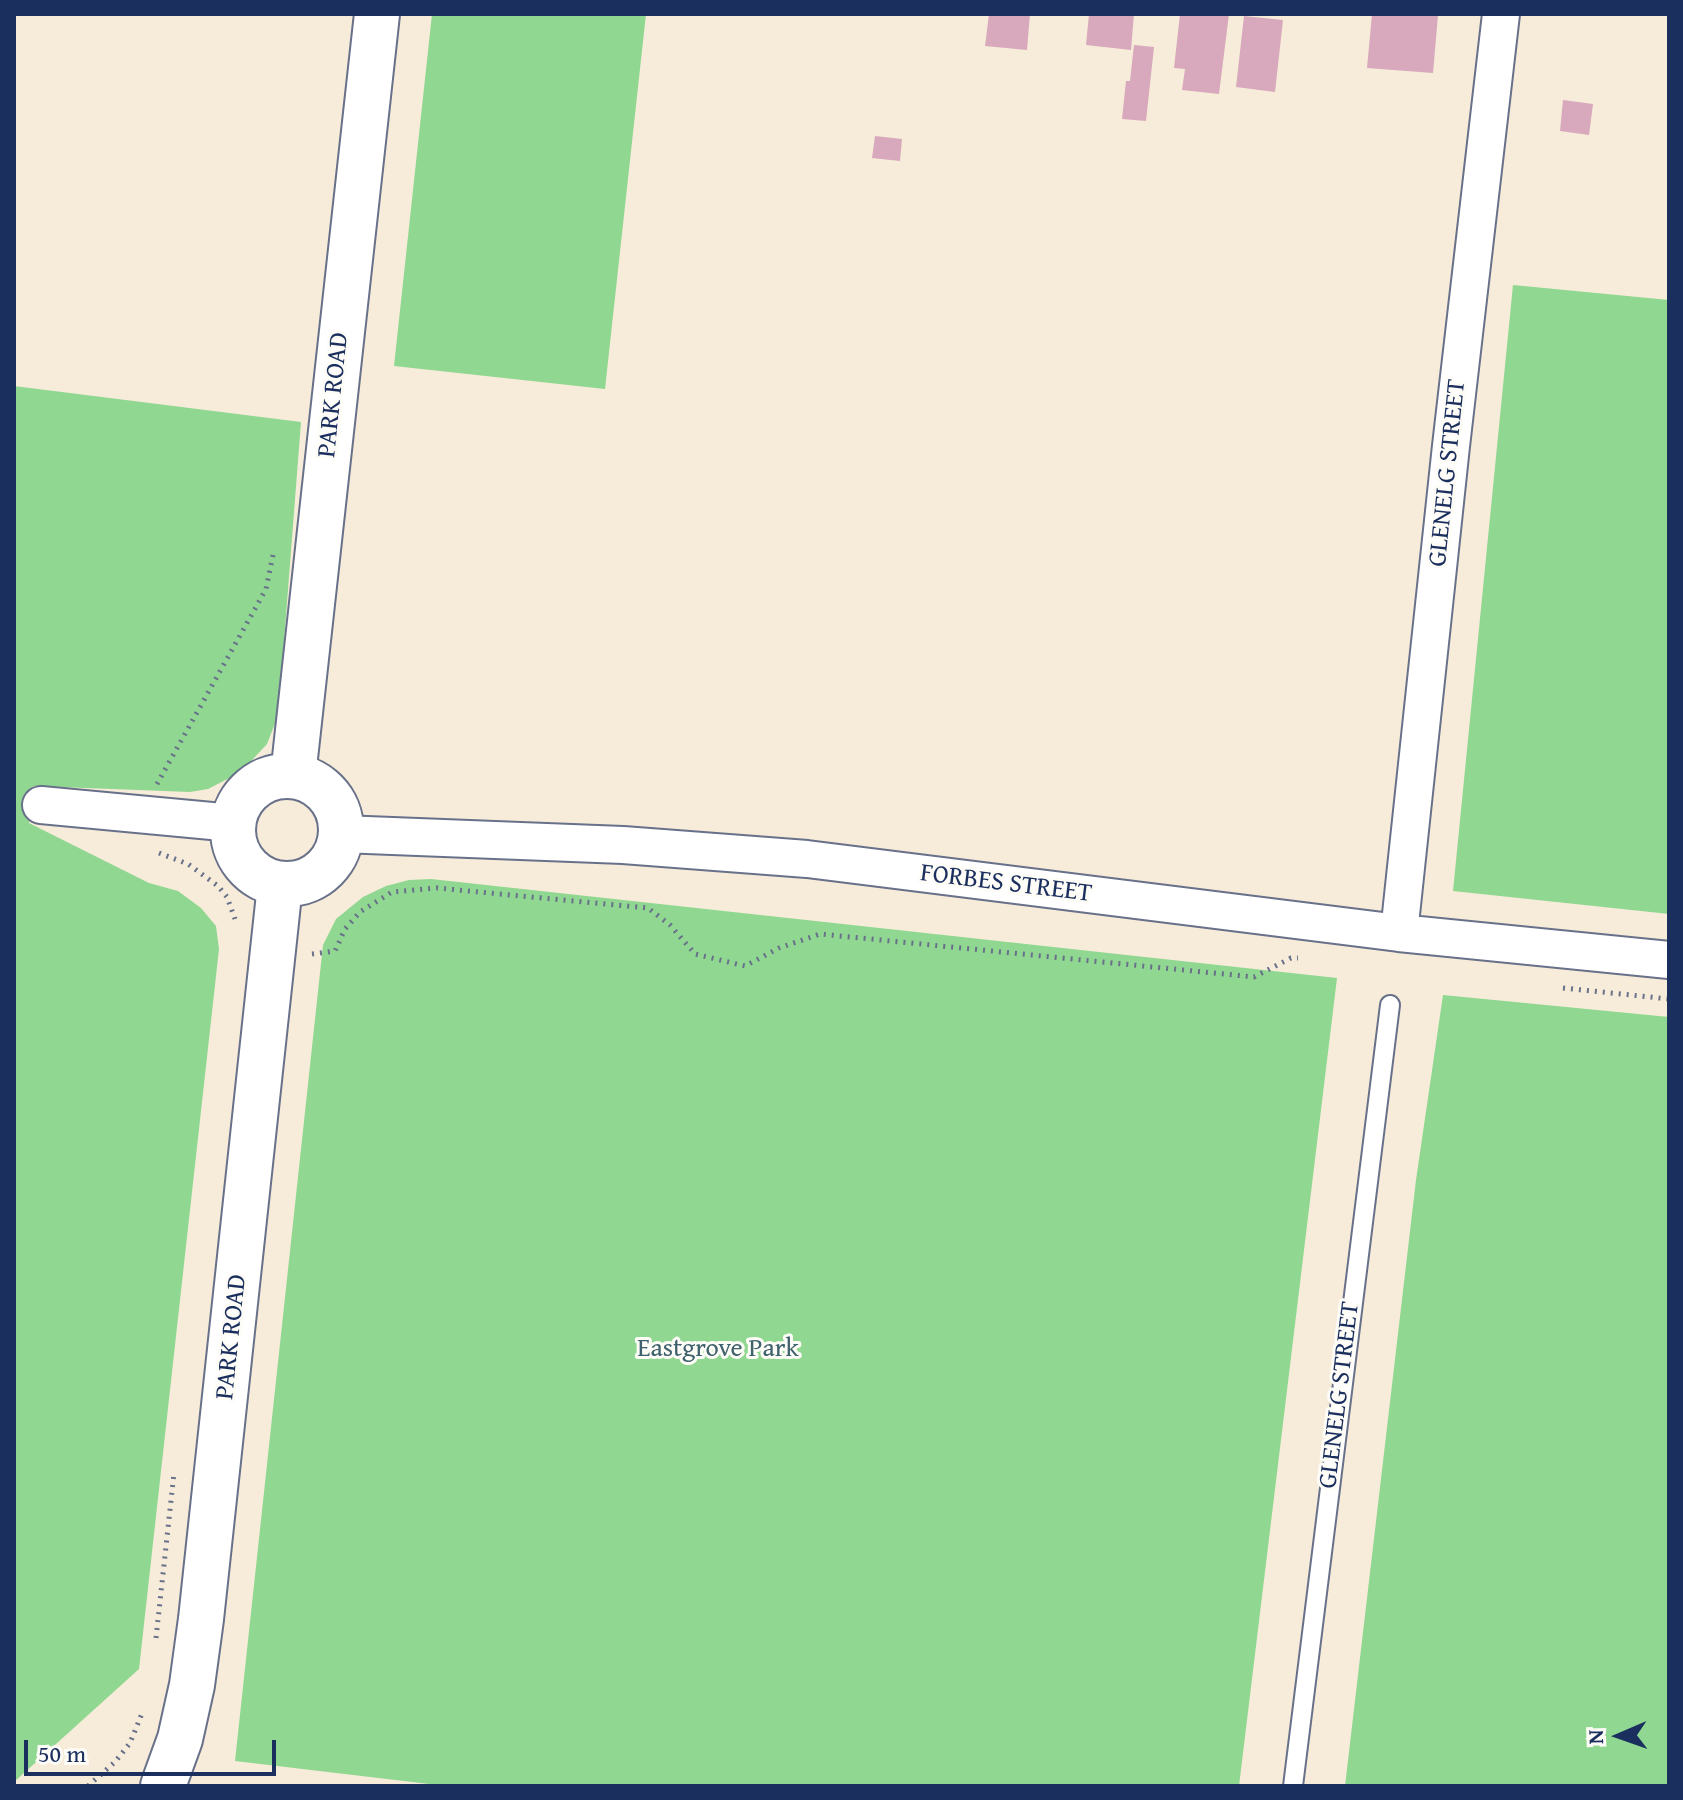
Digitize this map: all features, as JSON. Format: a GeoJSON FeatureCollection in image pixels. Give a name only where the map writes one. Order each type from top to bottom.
{"type":"FeatureCollection","features":[{"type":"Feature","properties":{"kind":"street","name":"PARK ROAD"},"geometry":{"type":"LineString","coordinates":[[293,776],[377,14]]}},
{"type":"Feature","properties":{"kind":"street","name":"GLENELG STREET"},"geometry":{"type":"LineString","coordinates":[[1399,933],[1501,14]]}},
{"type":"Feature","properties":{"kind":"street"},"geometry":{"type":"LineString","coordinates":[[293,776],[311,781],[331,798],[341,822],[341,834],[338,849],[322,873],[310,880],[280,885],[245,865],[238,853],[233,823],[241,801],[250,791],[272,778],[293,776]]}},
{"type":"Feature","properties":{"kind":"street"},"geometry":{"type":"LineString","coordinates":[[41,805],[233,823]]}},
{"type":"Feature","properties":{"kind":"street","name":"FORBES STREET"},"geometry":{"type":"LineString","coordinates":[[341,834],[623,845],[807,859],[1399,933],[1669,960]]}},
{"type":"Feature","properties":{"kind":"street","name":"PARK ROAD"},"geometry":{"type":"LineString","coordinates":[[163,1786],[180,1739],[201,1619],[280,885]]}},
{"type":"Feature","properties":{"kind":"lane","name":"GLENELG STREET"},"geometry":{"type":"LineString","coordinates":[[1293,1786],[1390,1005]]}},
{"type":"Feature","properties":{"kind":"path"},"geometry":{"type":"LineString","coordinates":[[236,927],[234,912],[218,886],[188,864],[158,853],[152,847],[149,840],[150,815],[160,775],[266,589],[273,555]]}},
{"type":"Feature","properties":{"kind":"path"},"geometry":{"type":"LineString","coordinates":[[274,950],[312,954],[335,951],[345,929],[360,912],[392,892],[437,888],[648,908],[670,925],[695,954],[745,966],[779,948],[820,934],[1254,977],[1291,958],[1305,958]]}},
{"type":"Feature","properties":{"kind":"path"},"geometry":{"type":"LineString","coordinates":[[1559,987],[1669,999]]}},
{"type":"Feature","properties":{"kind":"path"},"geometry":{"type":"LineString","coordinates":[[155,1648],[176,1459]]}},
{"type":"Feature","properties":{"kind":"path"},"geometry":{"type":"LineString","coordinates":[[88,1786],[115,1762],[130,1743],[145,1708]]}},
{"type":"Feature","properties":{"kind":"green space"},"geometry":{"type":"Polygon","coordinates":[[[432,14],[646,14],[605,389],[394,366],[432,14]]]}},
{"type":"Feature","properties":{"kind":"green space"},"geometry":{"type":"Polygon","coordinates":[[[1513,285],[1669,300],[1669,914],[1453,891],[1513,285]]]}},
{"type":"Feature","properties":{"kind":"green space"},"geometry":{"type":"Polygon","coordinates":[[[14,386],[301,422],[280,693],[276,721],[267,744],[241,772],[208,789],[190,792],[33,786],[29,823],[149,883],[178,891],[201,908],[216,926],[219,949],[139,1669],[14,1782],[14,386]]]}},
{"type":"Feature","properties":{"kind":"green space","name":"Eastgrove Park"},"geometry":{"type":"Polygon","coordinates":[[[431,879],[1337,978],[1239,1786],[446,1786],[235,1761],[323,945],[336,919],[363,897],[386,886],[431,879]]]}},
{"type":"Feature","properties":{"kind":"green space"},"geometry":{"type":"Polygon","coordinates":[[[1443,995],[1669,1017],[1669,1786],[1345,1786],[1416,1180],[1443,995]]]}},
{"type":"Feature","properties":{"kind":"building"},"geometry":{"type":"Polygon","coordinates":[[[989,14],[1030,14],[1027,50],[985,46],[989,14]]]}},
{"type":"Feature","properties":{"kind":"building"},"geometry":{"type":"Polygon","coordinates":[[[1089,14],[1134,14],[1131,50],[1086,45],[1089,14]]]}},
{"type":"Feature","properties":{"kind":"building"},"geometry":{"type":"Polygon","coordinates":[[[1180,14],[1229,14],[1219,94],[1182,90],[1185,69],[1174,68],[1180,14]]]}},
{"type":"Feature","properties":{"kind":"building"},"geometry":{"type":"Polygon","coordinates":[[[1372,14],[1438,15],[1433,73],[1367,68],[1372,14]]]}},
{"type":"Feature","properties":{"kind":"building"},"geometry":{"type":"Polygon","coordinates":[[[1244,16],[1283,20],[1275,92],[1236,87],[1244,16]]]}},
{"type":"Feature","properties":{"kind":"building"},"geometry":{"type":"Polygon","coordinates":[[[1134,45],[1154,47],[1146,121],[1122,119],[1134,45]]]}},
{"type":"Feature","properties":{"kind":"building"},"geometry":{"type":"Polygon","coordinates":[[[1563,100],[1593,104],[1589,135],[1560,131],[1563,100]]]}},
{"type":"Feature","properties":{"kind":"building"},"geometry":{"type":"Polygon","coordinates":[[[875,136],[902,139],[900,161],[872,158],[875,136]]]}}]}
